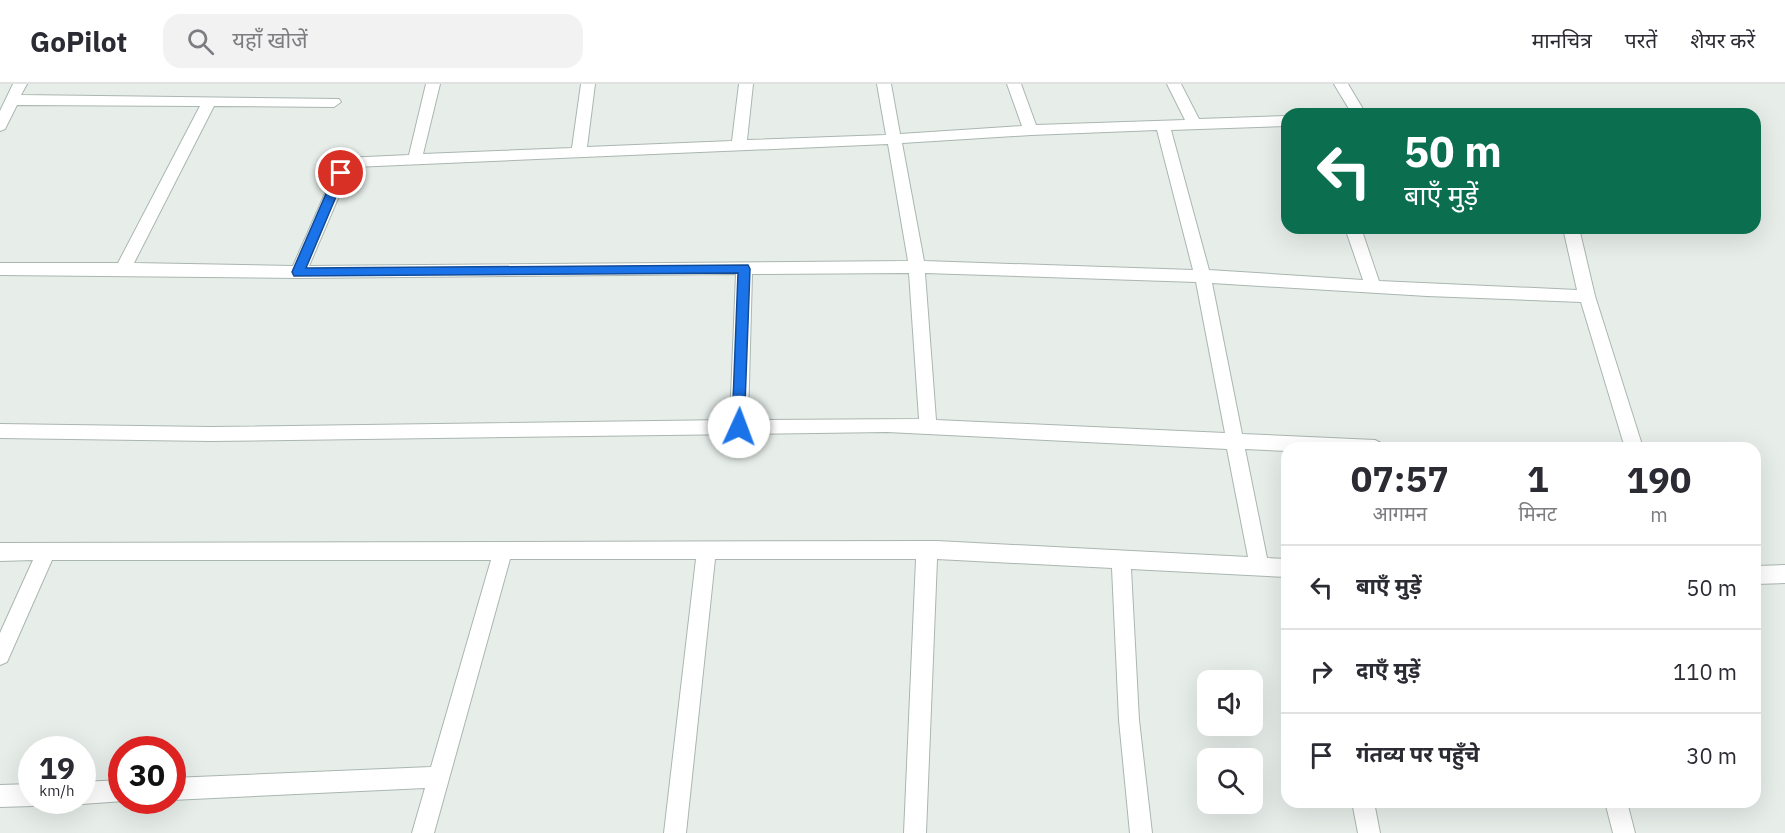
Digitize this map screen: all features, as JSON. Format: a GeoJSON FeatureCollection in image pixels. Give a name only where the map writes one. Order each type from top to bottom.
{"type":"FeatureCollection","features":[{"type":"Feature","properties":{"kind":"street"},"geometry":{"type":"LineString","coordinates":[[0,126],[20,84]]}},
{"type":"Feature","properties":{"kind":"street"},"geometry":{"type":"LineString","coordinates":[[135,100],[145,84]]}},
{"type":"Feature","properties":{"kind":"street"},"geometry":{"type":"LineString","coordinates":[[415,158],[433,84]]}},
{"type":"Feature","properties":{"kind":"street"},"geometry":{"type":"LineString","coordinates":[[579,152],[588,84]]}},
{"type":"Feature","properties":{"kind":"street"},"geometry":{"type":"LineString","coordinates":[[739,145],[746,84]]}},
{"type":"Feature","properties":{"kind":"street"},"geometry":{"type":"LineString","coordinates":[[884,84],[917,267],[928,427]]}},
{"type":"Feature","properties":{"kind":"street"},"geometry":{"type":"LineString","coordinates":[[1014,84],[1031,130]]}},
{"type":"Feature","properties":{"kind":"street"},"geometry":{"type":"LineString","coordinates":[[1174,84],[1194,124]]}},
{"type":"Feature","properties":{"kind":"street"},"geometry":{"type":"LineString","coordinates":[[1341,84],[1355,108]]}},
{"type":"Feature","properties":{"kind":"street"},"geometry":{"type":"LineString","coordinates":[[12,100],[334,102]]}},
{"type":"Feature","properties":{"kind":"street"},"geometry":{"type":"LineString","coordinates":[[123,269],[209,101]]}},
{"type":"Feature","properties":{"kind":"street"},"geometry":{"type":"LineString","coordinates":[[298,272],[341,173],[350,162],[895,139],[1031,130],[1281,121]]}},
{"type":"Feature","properties":{"kind":"street"},"geometry":{"type":"LineString","coordinates":[[1163,126],[1203,276],[1258,566]]}},
{"type":"Feature","properties":{"kind":"street"},"geometry":{"type":"LineString","coordinates":[[1355,234],[1373,287]]}},
{"type":"Feature","properties":{"kind":"street"},"geometry":{"type":"LineString","coordinates":[[1572,234],[1587,296],[1633,442]]}},
{"type":"Feature","properties":{"kind":"street"},"geometry":{"type":"LineString","coordinates":[[0,269],[298,272],[917,267],[1203,276],[1373,287],[1587,296]]}},
{"type":"Feature","properties":{"kind":"street"},"geometry":{"type":"LineString","coordinates":[[739,427],[744,269]]}},
{"type":"Feature","properties":{"kind":"street"},"geometry":{"type":"LineString","coordinates":[[0,431],[210,434],[887,425],[1281,444]]}},
{"type":"Feature","properties":{"kind":"street"},"geometry":{"type":"LineString","coordinates":[[0,552],[46,554],[926,550],[1281,568]]}},
{"type":"Feature","properties":{"kind":"street"},"geometry":{"type":"LineString","coordinates":[[915,833],[926,550]]}},
{"type":"Feature","properties":{"kind":"street"},"geometry":{"type":"LineString","coordinates":[[675,833],[706,551]]}},
{"type":"Feature","properties":{"kind":"street"},"geometry":{"type":"LineString","coordinates":[[423,833],[503,552]]}},
{"type":"Feature","properties":{"kind":"street"},"geometry":{"type":"LineString","coordinates":[[0,655],[46,554]]}},
{"type":"Feature","properties":{"kind":"street"},"geometry":{"type":"LineString","coordinates":[[1121,559],[1130,720],[1141,833]]}},
{"type":"Feature","properties":{"kind":"street"},"geometry":{"type":"LineString","coordinates":[[1761,574],[1785,574]]}},
{"type":"Feature","properties":{"kind":"street"},"geometry":{"type":"LineString","coordinates":[[186,788],[439,777]]}},
{"type":"Feature","properties":{"kind":"street"},"geometry":{"type":"LineString","coordinates":[[0,796],[18,795]]}},
{"type":"Feature","properties":{"kind":"street"},"geometry":{"type":"LineString","coordinates":[[1364,808],[1369,833]]}},
{"type":"Feature","properties":{"kind":"street"},"geometry":{"type":"LineString","coordinates":[[1618,808],[1624,833]]}},
{"type":"Feature","properties":{"kind":"route"},"geometry":{"type":"LineString","coordinates":[[341,173],[298,272],[744,269],[739,427]]}}]}
